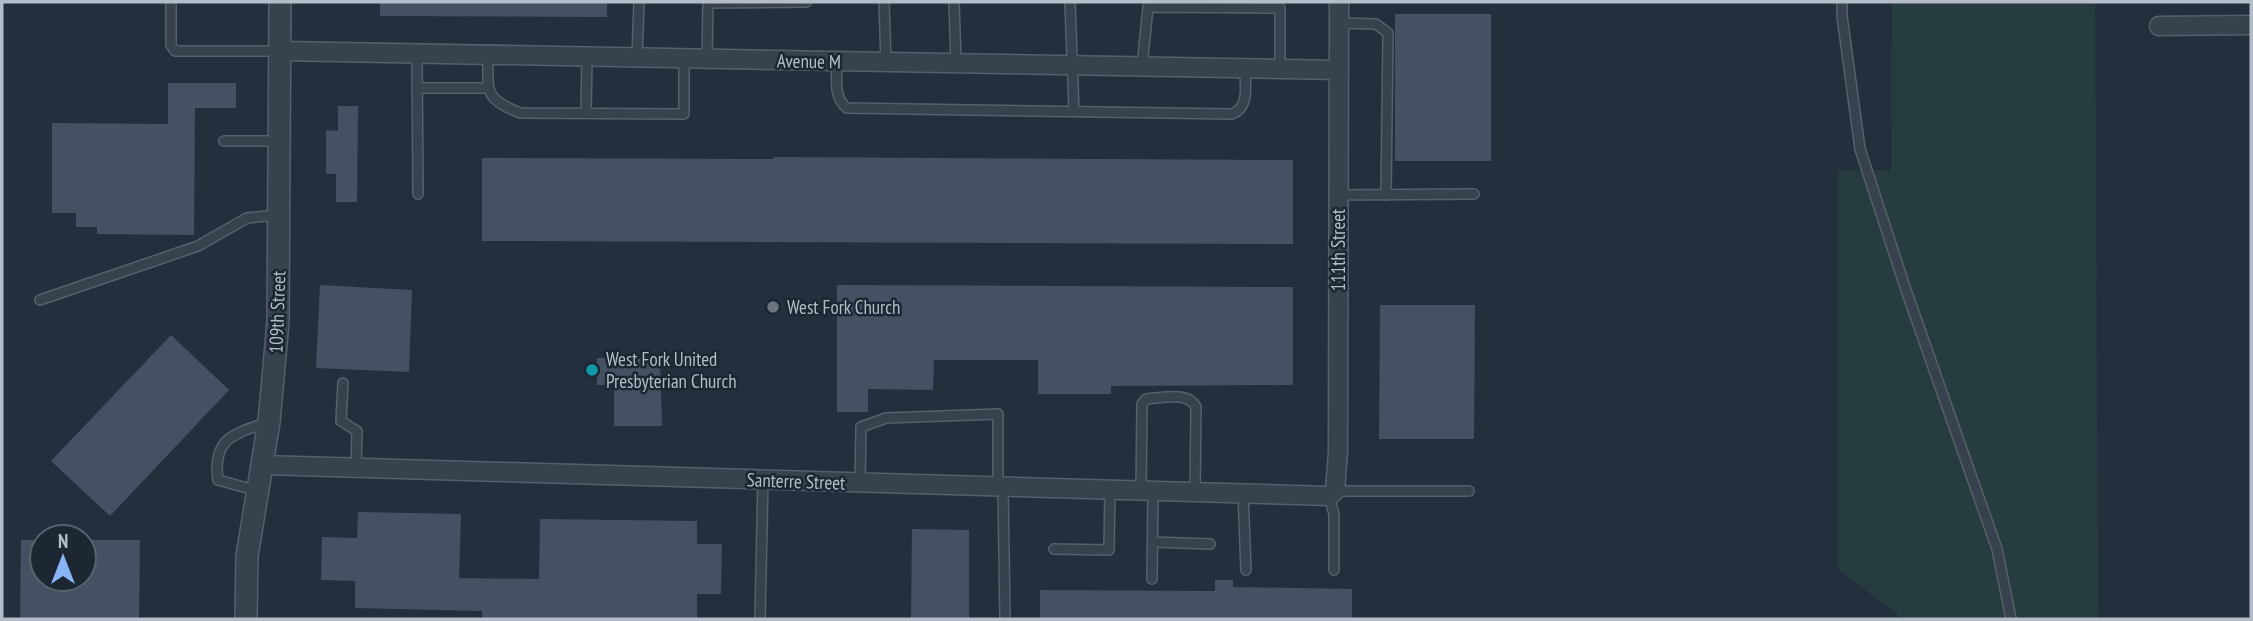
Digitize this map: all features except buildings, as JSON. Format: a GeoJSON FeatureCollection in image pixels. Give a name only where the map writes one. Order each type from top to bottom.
{"type":"FeatureCollection","features":[{"type":"Feature","properties":{"kind":"street","name":"109th Street"},"geometry":{"type":"LineString","coordinates":[[246,619],[247,556],[269,422],[278,323],[280,2]]}},
{"type":"Feature","properties":{"kind":"street","name":"111th Street"},"geometry":{"type":"LineString","coordinates":[[1332,494],[1338,452],[1339,2]]}},
{"type":"Feature","properties":{"kind":"street"},"geometry":{"type":"LineString","coordinates":[[2159,26],[2251,25]]}},
{"type":"Feature","properties":{"kind":"street","name":"Avenue M"},"geometry":{"type":"LineString","coordinates":[[280,51],[1339,70]]}},
{"type":"Feature","properties":{"kind":"street","name":"Santerre Street"},"geometry":{"type":"LineString","coordinates":[[263,465],[1243,494],[1332,494]]}},
{"type":"Feature","properties":{"kind":"lane"},"geometry":{"type":"LineString","coordinates":[[171,2],[170,45],[175,51],[280,51]]}},
{"type":"Feature","properties":{"kind":"lane"},"geometry":{"type":"LineString","coordinates":[[637,58],[639,2]]}},
{"type":"Feature","properties":{"kind":"lane"},"geometry":{"type":"LineString","coordinates":[[707,60],[708,3],[806,2]]}},
{"type":"Feature","properties":{"kind":"lane"},"geometry":{"type":"LineString","coordinates":[[884,2],[886,63]]}},
{"type":"Feature","properties":{"kind":"lane"},"geometry":{"type":"LineString","coordinates":[[954,2],[956,64]]}},
{"type":"Feature","properties":{"kind":"lane"},"geometry":{"type":"LineString","coordinates":[[1070,2],[1074,111]]}},
{"type":"Feature","properties":{"kind":"lane"},"geometry":{"type":"LineString","coordinates":[[1842,2],[1860,149],[1906,290],[1997,549],[2011,619]]}},
{"type":"Feature","properties":{"kind":"lane"},"geometry":{"type":"LineString","coordinates":[[1142,67],[1148,7],[1280,8],[1280,69]]}},
{"type":"Feature","properties":{"kind":"lane"},"geometry":{"type":"LineString","coordinates":[[1339,23],[1376,24],[1388,33],[1386,195]]}},
{"type":"Feature","properties":{"kind":"lane"},"geometry":{"type":"LineString","coordinates":[[417,55],[418,194]]}},
{"type":"Feature","properties":{"kind":"lane"},"geometry":{"type":"LineString","coordinates":[[488,56],[488,88],[497,103],[520,113],[684,114],[684,59]]}},
{"type":"Feature","properties":{"kind":"lane"},"geometry":{"type":"LineString","coordinates":[[586,113],[587,57]]}},
{"type":"Feature","properties":{"kind":"lane"},"geometry":{"type":"LineString","coordinates":[[837,62],[840,103],[847,108],[1232,114],[1240,110],[1245,103],[1245,69]]}},
{"type":"Feature","properties":{"kind":"lane"},"geometry":{"type":"LineString","coordinates":[[417,88],[488,88]]}},
{"type":"Feature","properties":{"kind":"lane"},"geometry":{"type":"LineString","coordinates":[[224,141],[280,141]]}},
{"type":"Feature","properties":{"kind":"lane"},"geometry":{"type":"LineString","coordinates":[[1338,195],[1474,194]]}},
{"type":"Feature","properties":{"kind":"lane"},"geometry":{"type":"LineString","coordinates":[[40,300],[198,246],[247,218],[279,215]]}},
{"type":"Feature","properties":{"kind":"lane"},"geometry":{"type":"LineString","coordinates":[[343,383],[341,421],[357,431],[356,468]]}},
{"type":"Feature","properties":{"kind":"lane"},"geometry":{"type":"LineString","coordinates":[[1152,579],[1153,542],[1142,404],[1146,399],[1187,397],[1194,401],[1195,492]]}},
{"type":"Feature","properties":{"kind":"lane"},"geometry":{"type":"LineString","coordinates":[[860,483],[860,427],[886,418],[998,414],[1005,619]]}},
{"type":"Feature","properties":{"kind":"lane"},"geometry":{"type":"LineString","coordinates":[[259,491],[218,480],[216,463],[222,444],[234,433],[269,422]]}},
{"type":"Feature","properties":{"kind":"lane"},"geometry":{"type":"LineString","coordinates":[[760,619],[763,480]]}},
{"type":"Feature","properties":{"kind":"lane"},"geometry":{"type":"LineString","coordinates":[[1054,549],[1109,551],[1110,490]]}},
{"type":"Feature","properties":{"kind":"lane"},"geometry":{"type":"LineString","coordinates":[[1334,570],[1332,494],[1469,491]]}},
{"type":"Feature","properties":{"kind":"lane"},"geometry":{"type":"LineString","coordinates":[[1243,494],[1246,570]]}},
{"type":"Feature","properties":{"kind":"lane"},"geometry":{"type":"LineString","coordinates":[[1153,542],[1210,544]]}},
{"type":"Feature","properties":{"kind":"green space"},"geometry":{"type":"Polygon","coordinates":[[[1892,2],[2095,2],[2098,619],[1903,619],[1838,569],[1838,170],[1891,170],[1892,2]]]}},
{"type":"Feature","properties":{"kind":"place","name":"West Fork Church"},"geometry":{"type":"Point","coordinates":[773,307]}},
{"type":"Feature","properties":{"kind":"place","name":"West Fork United Presbyterian Church"},"geometry":{"type":"Point","coordinates":[592,370]}}]}
